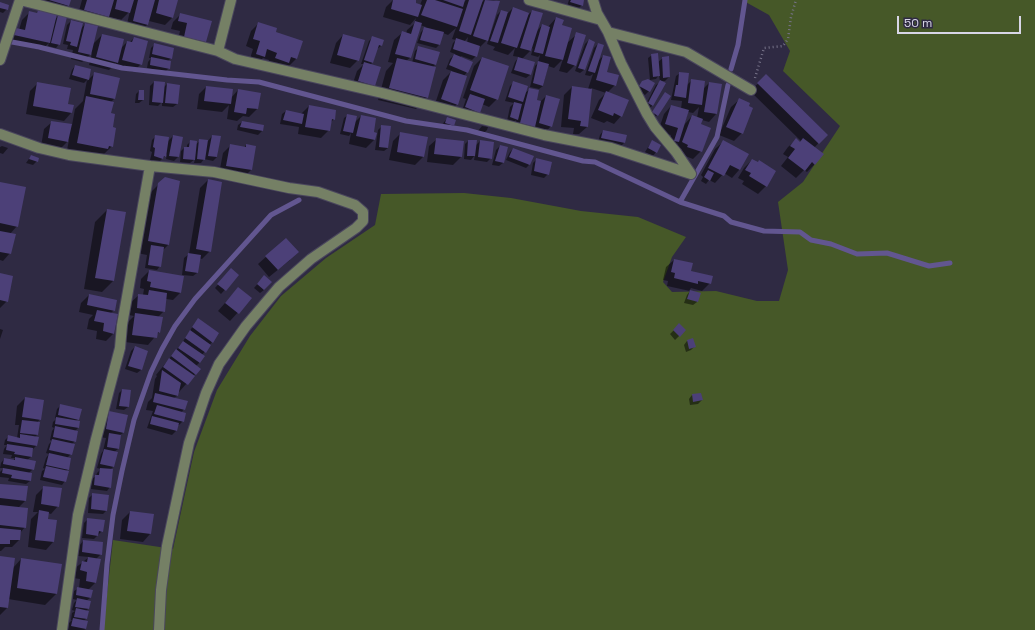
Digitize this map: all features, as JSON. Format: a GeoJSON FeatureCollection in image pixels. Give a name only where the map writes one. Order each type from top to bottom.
{"type":"FeatureCollection","features":[{"type":"Feature","properties":{"kind":"street"},"geometry":{"type":"LineString","coordinates":[[0,60],[20,0],[218,51],[235,59],[382,93],[544,134],[611,148],[691,174],[676,152],[655,127],[647,114],[624,69],[593,0]]}},
{"type":"Feature","properties":{"kind":"street"},"geometry":{"type":"LineString","coordinates":[[218,51],[230,0]]}},
{"type":"Feature","properties":{"kind":"street"},"geometry":{"type":"LineString","coordinates":[[530,0],[601,20]]}},
{"type":"Feature","properties":{"kind":"street"},"geometry":{"type":"LineString","coordinates":[[608,32],[686,52],[751,90]]}},
{"type":"Feature","properties":{"kind":"street"},"geometry":{"type":"LineString","coordinates":[[0,134],[39,148],[69,155],[150,166],[214,172],[289,188],[318,192],[355,205],[363,212],[363,222],[311,259],[279,287],[246,326],[219,364],[206,393],[189,443],[167,546],[161,590],[159,630]]}},
{"type":"Feature","properties":{"kind":"street"},"geometry":{"type":"LineString","coordinates":[[62,630],[78,515],[120,348],[122,325],[150,166]]}},
{"type":"Feature","properties":{"kind":"path"},"geometry":{"type":"LineString","coordinates":[[751,90],[764,48],[783,46],[788,39],[791,17],[796,0]]}},
{"type":"Feature","properties":{"kind":"green space"},"geometry":{"type":"Polygon","coordinates":[[[742,0],[1035,0],[1035,630],[103,630],[113,540],[173,549],[194,452],[217,390],[250,336],[281,296],[326,258],[375,225],[381,194],[464,193],[511,198],[581,211],[638,217],[686,237],[672,257],[663,282],[672,292],[716,291],[757,301],[779,301],[788,270],[778,202],[803,182],[840,126],[783,71],[790,51],[769,15],[742,0]]]}},
{"type":"Feature","properties":{"kind":"building"},"geometry":{"type":"Polygon","coordinates":[[[49,0],[71,0],[69,6],[49,0]]]}},
{"type":"Feature","properties":{"kind":"building"},"geometry":{"type":"Polygon","coordinates":[[[87,0],[114,0],[109,17],[84,10],[87,0]]]}},
{"type":"Feature","properties":{"kind":"building"},"geometry":{"type":"Polygon","coordinates":[[[117,0],[134,0],[130,13],[115,9],[117,0]]]}},
{"type":"Feature","properties":{"kind":"building"},"geometry":{"type":"Polygon","coordinates":[[[138,0],[155,0],[148,25],[133,21],[138,0]]]}},
{"type":"Feature","properties":{"kind":"building"},"geometry":{"type":"Polygon","coordinates":[[[159,0],[178,0],[173,18],[156,13],[159,0]]]}},
{"type":"Feature","properties":{"kind":"building"},"geometry":{"type":"Polygon","coordinates":[[[393,0],[416,0],[416,3],[422,5],[418,17],[391,9],[393,0]]]}},
{"type":"Feature","properties":{"kind":"building"},"geometry":{"type":"Polygon","coordinates":[[[427,0],[435,0],[463,9],[457,27],[421,15],[427,0]]]}},
{"type":"Feature","properties":{"kind":"building"},"geometry":{"type":"Polygon","coordinates":[[[443,0],[465,0],[463,7],[443,0]]]}},
{"type":"Feature","properties":{"kind":"building"},"geometry":{"type":"Polygon","coordinates":[[[469,0],[483,0],[471,35],[459,31],[469,0]]]}},
{"type":"Feature","properties":{"kind":"building"},"geometry":{"type":"Polygon","coordinates":[[[485,0],[500,1],[488,41],[473,36],[485,0]]]}},
{"type":"Feature","properties":{"kind":"building"},"geometry":{"type":"Polygon","coordinates":[[[571,0],[584,0],[583,6],[570,2],[571,0]]]}},
{"type":"Feature","properties":{"kind":"building"},"geometry":{"type":"Polygon","coordinates":[[[0,2],[9,5],[8,10],[0,8],[0,2]]]}},
{"type":"Feature","properties":{"kind":"building"},"geometry":{"type":"Polygon","coordinates":[[[513,7],[529,13],[517,48],[501,43],[513,7]]]}},
{"type":"Feature","properties":{"kind":"building"},"geometry":{"type":"Polygon","coordinates":[[[38,10],[57,14],[50,43],[14,35],[16,28],[25,30],[29,11],[37,13],[38,10]]]}},
{"type":"Feature","properties":{"kind":"building"},"geometry":{"type":"Polygon","coordinates":[[[501,10],[508,12],[498,43],[490,41],[501,10]]]}},
{"type":"Feature","properties":{"kind":"building"},"geometry":{"type":"Polygon","coordinates":[[[532,10],[543,13],[531,51],[520,48],[532,10]]]}},
{"type":"Feature","properties":{"kind":"building"},"geometry":{"type":"Polygon","coordinates":[[[180,13],[212,21],[206,42],[184,37],[187,23],[178,21],[180,13]]]}},
{"type":"Feature","properties":{"kind":"building"},"geometry":{"type":"Polygon","coordinates":[[[58,15],[67,17],[60,45],[51,43],[58,15]]]}},
{"type":"Feature","properties":{"kind":"building"},"geometry":{"type":"Polygon","coordinates":[[[556,17],[564,20],[562,25],[572,28],[563,60],[545,56],[556,17]]]}},
{"type":"Feature","properties":{"kind":"building"},"geometry":{"type":"Polygon","coordinates":[[[71,20],[83,23],[77,47],[70,45],[71,42],[66,41],[71,20]]]}},
{"type":"Feature","properties":{"kind":"building"},"geometry":{"type":"Polygon","coordinates":[[[415,21],[422,23],[411,58],[395,54],[402,31],[411,34],[415,21]]]}},
{"type":"Feature","properties":{"kind":"building"},"geometry":{"type":"Polygon","coordinates":[[[258,22],[277,28],[276,32],[303,41],[297,59],[291,57],[289,63],[275,58],[277,53],[267,49],[265,57],[256,54],[260,41],[253,39],[258,22]]]}},
{"type":"Feature","properties":{"kind":"building"},"geometry":{"type":"Polygon","coordinates":[[[85,23],[98,26],[91,55],[78,52],[85,23]]]}},
{"type":"Feature","properties":{"kind":"building"},"geometry":{"type":"Polygon","coordinates":[[[542,24],[550,27],[543,54],[534,52],[542,24]]]}},
{"type":"Feature","properties":{"kind":"building"},"geometry":{"type":"Polygon","coordinates":[[[424,27],[444,32],[440,45],[420,40],[424,27]]]}},
{"type":"Feature","properties":{"kind":"building"},"geometry":{"type":"Polygon","coordinates":[[[576,32],[586,35],[576,66],[567,63],[576,32]]]}},
{"type":"Feature","properties":{"kind":"building"},"geometry":{"type":"Polygon","coordinates":[[[102,34],[124,39],[118,63],[96,57],[102,34]]]}},
{"type":"Feature","properties":{"kind":"building"},"geometry":{"type":"Polygon","coordinates":[[[343,34],[365,40],[359,61],[337,55],[343,34]]]}},
{"type":"Feature","properties":{"kind":"building"},"geometry":{"type":"Polygon","coordinates":[[[372,36],[384,40],[382,46],[379,45],[373,63],[364,60],[372,36]]]}},
{"type":"Feature","properties":{"kind":"building"},"geometry":{"type":"Polygon","coordinates":[[[134,37],[148,41],[142,65],[122,60],[127,41],[132,42],[134,37]]]}},
{"type":"Feature","properties":{"kind":"building"},"geometry":{"type":"Polygon","coordinates":[[[456,38],[480,46],[477,57],[453,49],[456,38]]]}},
{"type":"Feature","properties":{"kind":"building"},"geometry":{"type":"Polygon","coordinates":[[[589,39],[595,42],[585,70],[578,68],[589,39]]]}},
{"type":"Feature","properties":{"kind":"building"},"geometry":{"type":"Polygon","coordinates":[[[154,43],[174,48],[172,59],[152,54],[154,43]]]}},
{"type":"Feature","properties":{"kind":"building"},"geometry":{"type":"Polygon","coordinates":[[[598,43],[604,45],[595,73],[588,71],[598,43]]]}},
{"type":"Feature","properties":{"kind":"building"},"geometry":{"type":"Polygon","coordinates":[[[418,46],[440,52],[436,65],[415,59],[418,46]]]}},
{"type":"Feature","properties":{"kind":"building"},"geometry":{"type":"Polygon","coordinates":[[[658,53],[660,76],[653,77],[651,54],[658,53]]]}},
{"type":"Feature","properties":{"kind":"building"},"geometry":{"type":"Polygon","coordinates":[[[454,54],[473,62],[468,73],[449,65],[454,54]]]}},
{"type":"Feature","properties":{"kind":"building"},"geometry":{"type":"Polygon","coordinates":[[[603,55],[611,57],[607,72],[619,75],[616,86],[596,80],[603,55]]]}},
{"type":"Feature","properties":{"kind":"building"},"geometry":{"type":"Polygon","coordinates":[[[669,56],[670,77],[663,78],[662,57],[669,56]]]}},
{"type":"Feature","properties":{"kind":"building"},"geometry":{"type":"Polygon","coordinates":[[[151,57],[171,61],[170,69],[150,65],[151,57]]]}},
{"type":"Feature","properties":{"kind":"building"},"geometry":{"type":"Polygon","coordinates":[[[482,57],[509,66],[498,100],[470,90],[482,57]]]}},
{"type":"Feature","properties":{"kind":"building"},"geometry":{"type":"Polygon","coordinates":[[[518,57],[535,62],[531,75],[514,70],[518,57]]]}},
{"type":"Feature","properties":{"kind":"building"},"geometry":{"type":"Polygon","coordinates":[[[397,58],[436,67],[428,98],[389,88],[397,58]]]}},
{"type":"Feature","properties":{"kind":"building"},"geometry":{"type":"Polygon","coordinates":[[[538,61],[549,64],[543,86],[533,83],[538,61]]]}},
{"type":"Feature","properties":{"kind":"building"},"geometry":{"type":"Polygon","coordinates":[[[364,62],[381,67],[375,86],[358,81],[364,62]]]}},
{"type":"Feature","properties":{"kind":"building"},"geometry":{"type":"Polygon","coordinates":[[[75,65],[91,69],[89,80],[72,75],[75,65]]]}},
{"type":"Feature","properties":{"kind":"building"},"geometry":{"type":"Polygon","coordinates":[[[451,71],[467,76],[458,105],[441,99],[451,71]]]}},
{"type":"Feature","properties":{"kind":"building"},"geometry":{"type":"Polygon","coordinates":[[[94,72],[120,78],[115,99],[90,94],[94,72]]]}},
{"type":"Feature","properties":{"kind":"building"},"geometry":{"type":"Polygon","coordinates":[[[679,72],[689,73],[686,98],[674,96],[676,85],[678,85],[679,72]]]}},
{"type":"Feature","properties":{"kind":"building"},"geometry":{"type":"Polygon","coordinates":[[[766,74],[828,135],[819,144],[757,83],[766,74]]]}},
{"type":"Feature","properties":{"kind":"building"},"geometry":{"type":"Polygon","coordinates":[[[648,79],[655,83],[650,92],[639,86],[642,81],[648,79]]]}},
{"type":"Feature","properties":{"kind":"building"},"geometry":{"type":"Polygon","coordinates":[[[691,79],[705,81],[702,105],[688,103],[691,79]]]}},
{"type":"Feature","properties":{"kind":"building"},"geometry":{"type":"Polygon","coordinates":[[[660,80],[666,83],[653,106],[648,103],[660,80]]]}},
{"type":"Feature","properties":{"kind":"building"},"geometry":{"type":"Polygon","coordinates":[[[154,81],[165,82],[163,103],[152,102],[154,81]]]}},
{"type":"Feature","properties":{"kind":"building"},"geometry":{"type":"Polygon","coordinates":[[[513,81],[528,86],[523,102],[508,97],[513,81]]]}},
{"type":"Feature","properties":{"kind":"building"},"geometry":{"type":"Polygon","coordinates":[[[37,82],[71,88],[68,104],[74,105],[72,113],[33,106],[37,82]]]}},
{"type":"Feature","properties":{"kind":"building"},"geometry":{"type":"Polygon","coordinates":[[[709,82],[722,84],[717,114],[704,112],[709,82]]]}},
{"type":"Feature","properties":{"kind":"building"},"geometry":{"type":"Polygon","coordinates":[[[167,83],[180,85],[178,104],[165,103],[167,83]]]}},
{"type":"Feature","properties":{"kind":"building"},"geometry":{"type":"Polygon","coordinates":[[[206,86],[233,89],[231,104],[204,101],[206,86]]]}},
{"type":"Feature","properties":{"kind":"building"},"geometry":{"type":"Polygon","coordinates":[[[572,86],[592,89],[588,127],[580,126],[581,121],[568,119],[572,86]]]}},
{"type":"Feature","properties":{"kind":"building"},"geometry":{"type":"Polygon","coordinates":[[[529,88],[539,90],[537,100],[541,101],[535,127],[520,123],[529,88]]]}},
{"type":"Feature","properties":{"kind":"building"},"geometry":{"type":"Polygon","coordinates":[[[238,89],[261,93],[258,109],[247,108],[246,114],[234,112],[238,89]]]}},
{"type":"Feature","properties":{"kind":"building"},"geometry":{"type":"Polygon","coordinates":[[[139,90],[144,90],[144,100],[138,100],[139,90]]]}},
{"type":"Feature","properties":{"kind":"building"},"geometry":{"type":"Polygon","coordinates":[[[606,91],[629,100],[622,117],[614,113],[613,116],[598,110],[606,91]]]}},
{"type":"Feature","properties":{"kind":"building"},"geometry":{"type":"Polygon","coordinates":[[[665,92],[671,96],[658,116],[652,112],[665,92]]]}},
{"type":"Feature","properties":{"kind":"building"},"geometry":{"type":"Polygon","coordinates":[[[470,94],[485,99],[480,113],[465,107],[470,94]]]}},
{"type":"Feature","properties":{"kind":"building"},"geometry":{"type":"Polygon","coordinates":[[[546,95],[560,99],[552,127],[539,123],[546,95]]]}},
{"type":"Feature","properties":{"kind":"building"},"geometry":{"type":"Polygon","coordinates":[[[86,96],[114,102],[111,113],[115,114],[113,127],[116,128],[113,147],[109,146],[108,149],[77,143],[86,96]]]}},
{"type":"Feature","properties":{"kind":"building"},"geometry":{"type":"Polygon","coordinates":[[[739,98],[750,103],[749,106],[753,108],[743,134],[726,127],[739,98]]]}},
{"type":"Feature","properties":{"kind":"building"},"geometry":{"type":"Polygon","coordinates":[[[514,102],[522,104],[518,120],[510,117],[514,102]]]}},
{"type":"Feature","properties":{"kind":"building"},"geometry":{"type":"Polygon","coordinates":[[[309,105],[336,110],[335,120],[332,119],[330,131],[305,127],[309,105]]]}},
{"type":"Feature","properties":{"kind":"building"},"geometry":{"type":"Polygon","coordinates":[[[671,105],[689,110],[679,142],[674,141],[678,128],[665,124],[671,105]]]}},
{"type":"Feature","properties":{"kind":"building"},"geometry":{"type":"Polygon","coordinates":[[[286,110],[304,114],[302,124],[283,120],[286,110]]]}},
{"type":"Feature","properties":{"kind":"building"},"geometry":{"type":"Polygon","coordinates":[[[347,114],[357,116],[353,133],[343,131],[347,114]]]}},
{"type":"Feature","properties":{"kind":"building"},"geometry":{"type":"Polygon","coordinates":[[[361,115],[376,118],[374,132],[377,133],[375,140],[356,136],[361,115]]]}},
{"type":"Feature","properties":{"kind":"building"},"geometry":{"type":"Polygon","coordinates":[[[692,115],[703,119],[701,124],[711,128],[702,152],[687,147],[688,145],[682,142],[692,115]]]}},
{"type":"Feature","properties":{"kind":"building"},"geometry":{"type":"Polygon","coordinates":[[[447,117],[456,120],[454,126],[445,123],[447,117]]]}},
{"type":"Feature","properties":{"kind":"building"},"geometry":{"type":"Polygon","coordinates":[[[51,121],[72,124],[68,142],[48,138],[51,121]]]}},
{"type":"Feature","properties":{"kind":"building"},"geometry":{"type":"Polygon","coordinates":[[[242,121],[264,125],[263,131],[240,127],[242,121]]]}},
{"type":"Feature","properties":{"kind":"building"},"geometry":{"type":"Polygon","coordinates":[[[381,125],[391,126],[388,148],[379,147],[381,125]]]}},
{"type":"Feature","properties":{"kind":"building"},"geometry":{"type":"Polygon","coordinates":[[[603,130],[627,135],[625,143],[601,138],[603,130]]]}},
{"type":"Feature","properties":{"kind":"building"},"geometry":{"type":"Polygon","coordinates":[[[400,132],[428,137],[424,157],[397,152],[400,132]]]}},
{"type":"Feature","properties":{"kind":"building"},"geometry":{"type":"Polygon","coordinates":[[[155,135],[169,137],[166,157],[164,156],[163,159],[154,156],[155,148],[153,147],[155,135]]]}},
{"type":"Feature","properties":{"kind":"building"},"geometry":{"type":"Polygon","coordinates":[[[173,135],[183,137],[179,157],[169,156],[173,135]]]}},
{"type":"Feature","properties":{"kind":"building"},"geometry":{"type":"Polygon","coordinates":[[[212,135],[221,136],[217,157],[208,156],[212,135]]]}},
{"type":"Feature","properties":{"kind":"building"},"geometry":{"type":"Polygon","coordinates":[[[436,138],[464,141],[462,157],[434,154],[436,138]]]}},
{"type":"Feature","properties":{"kind":"building"},"geometry":{"type":"Polygon","coordinates":[[[796,138],[800,142],[803,138],[824,154],[815,165],[812,162],[805,171],[788,158],[795,149],[790,146],[796,138]]]}},
{"type":"Feature","properties":{"kind":"building"},"geometry":{"type":"Polygon","coordinates":[[[199,139],[208,140],[205,160],[197,159],[199,139]]]}},
{"type":"Feature","properties":{"kind":"building"},"geometry":{"type":"Polygon","coordinates":[[[190,140],[197,141],[195,160],[183,159],[184,147],[189,147],[190,140]]]}},
{"type":"Feature","properties":{"kind":"building"},"geometry":{"type":"Polygon","coordinates":[[[468,140],[477,140],[475,156],[467,156],[468,140]]]}},
{"type":"Feature","properties":{"kind":"building"},"geometry":{"type":"Polygon","coordinates":[[[480,140],[494,142],[492,159],[478,157],[480,140]]]}},
{"type":"Feature","properties":{"kind":"building"},"geometry":{"type":"Polygon","coordinates":[[[652,140],[661,145],[657,153],[648,148],[652,140]]]}},
{"type":"Feature","properties":{"kind":"building"},"geometry":{"type":"Polygon","coordinates":[[[723,140],[749,154],[740,170],[730,165],[724,176],[708,168],[723,140]]]}},
{"type":"Feature","properties":{"kind":"building"},"geometry":{"type":"Polygon","coordinates":[[[230,144],[246,147],[246,144],[256,146],[252,170],[226,166],[230,144]]]}},
{"type":"Feature","properties":{"kind":"building"},"geometry":{"type":"Polygon","coordinates":[[[500,145],[508,147],[504,163],[495,161],[500,145]]]}},
{"type":"Feature","properties":{"kind":"building"},"geometry":{"type":"Polygon","coordinates":[[[513,148],[534,156],[530,165],[509,157],[513,148]]]}},
{"type":"Feature","properties":{"kind":"building"},"geometry":{"type":"Polygon","coordinates":[[[31,155],[39,158],[38,162],[29,159],[31,155]]]}},
{"type":"Feature","properties":{"kind":"building"},"geometry":{"type":"Polygon","coordinates":[[[536,158],[552,162],[549,175],[534,171],[536,158]]]}},
{"type":"Feature","properties":{"kind":"building"},"geometry":{"type":"Polygon","coordinates":[[[752,159],[758,162],[759,160],[776,171],[767,187],[749,176],[751,173],[745,170],[752,159]]]}},
{"type":"Feature","properties":{"kind":"building"},"geometry":{"type":"Polygon","coordinates":[[[708,170],[714,173],[710,181],[704,177],[708,170]]]}},
{"type":"Feature","properties":{"kind":"building"},"geometry":{"type":"Polygon","coordinates":[[[165,177],[180,181],[169,245],[148,241],[158,183],[165,177]]]}},
{"type":"Feature","properties":{"kind":"building"},"geometry":{"type":"Polygon","coordinates":[[[208,179],[222,182],[211,252],[196,249],[208,179]]]}},
{"type":"Feature","properties":{"kind":"building"},"geometry":{"type":"Polygon","coordinates":[[[0,182],[26,187],[18,227],[0,223],[0,182]]]}},
{"type":"Feature","properties":{"kind":"building"},"geometry":{"type":"Polygon","coordinates":[[[107,209],[126,212],[114,281],[95,278],[107,209]]]}},
{"type":"Feature","properties":{"kind":"building"},"geometry":{"type":"Polygon","coordinates":[[[0,231],[16,234],[11,254],[0,252],[0,231]]]}},
{"type":"Feature","properties":{"kind":"building"},"geometry":{"type":"Polygon","coordinates":[[[286,238],[299,252],[278,270],[265,256],[286,238]]]}},
{"type":"Feature","properties":{"kind":"building"},"geometry":{"type":"Polygon","coordinates":[[[151,245],[164,247],[161,267],[148,265],[151,245]]]}},
{"type":"Feature","properties":{"kind":"building"},"geometry":{"type":"Polygon","coordinates":[[[188,253],[201,255],[198,273],[185,271],[188,253]]]}},
{"type":"Feature","properties":{"kind":"building"},"geometry":{"type":"Polygon","coordinates":[[[674,259],[693,263],[691,271],[713,276],[711,284],[698,281],[698,284],[674,278],[675,273],[671,272],[674,259]]]}},
{"type":"Feature","properties":{"kind":"building"},"geometry":{"type":"Polygon","coordinates":[[[231,268],[239,275],[226,291],[217,284],[231,268]]]}},
{"type":"Feature","properties":{"kind":"building"},"geometry":{"type":"Polygon","coordinates":[[[149,270],[184,276],[181,293],[150,287],[151,282],[147,281],[149,270]]]}},
{"type":"Feature","properties":{"kind":"building"},"geometry":{"type":"Polygon","coordinates":[[[0,273],[13,276],[8,302],[0,300],[0,273]]]}},
{"type":"Feature","properties":{"kind":"building"},"geometry":{"type":"Polygon","coordinates":[[[264,275],[272,282],[264,290],[257,284],[264,275]]]}},
{"type":"Feature","properties":{"kind":"building"},"geometry":{"type":"Polygon","coordinates":[[[238,287],[252,298],[239,314],[225,303],[238,287]]]}},
{"type":"Feature","properties":{"kind":"building"},"geometry":{"type":"Polygon","coordinates":[[[149,290],[167,293],[165,312],[137,308],[138,294],[148,295],[149,290]]]}},
{"type":"Feature","properties":{"kind":"building"},"geometry":{"type":"Polygon","coordinates":[[[690,290],[701,293],[698,302],[687,299],[690,290]]]}},
{"type":"Feature","properties":{"kind":"building"},"geometry":{"type":"Polygon","coordinates":[[[89,294],[117,300],[115,311],[87,305],[89,294]]]}},
{"type":"Feature","properties":{"kind":"building"},"geometry":{"type":"Polygon","coordinates":[[[97,310],[118,314],[114,334],[103,331],[104,323],[94,321],[97,310]]]}},
{"type":"Feature","properties":{"kind":"building"},"geometry":{"type":"Polygon","coordinates":[[[135,313],[163,317],[160,333],[158,332],[157,338],[132,335],[135,313]]]}},
{"type":"Feature","properties":{"kind":"building"},"geometry":{"type":"Polygon","coordinates":[[[198,318],[219,333],[213,343],[192,327],[198,318]]]}},
{"type":"Feature","properties":{"kind":"building"},"geometry":{"type":"Polygon","coordinates":[[[679,323],[686,330],[680,337],[673,330],[679,323]]]}},
{"type":"Feature","properties":{"kind":"building"},"geometry":{"type":"Polygon","coordinates":[[[190,330],[211,345],[206,353],[185,338],[190,330]]]}},
{"type":"Feature","properties":{"kind":"building"},"geometry":{"type":"Polygon","coordinates":[[[693,338],[696,347],[689,349],[687,340],[693,338]]]}},
{"type":"Feature","properties":{"kind":"building"},"geometry":{"type":"Polygon","coordinates":[[[183,341],[205,356],[200,363],[178,348],[183,341]]]}},
{"type":"Feature","properties":{"kind":"building"},"geometry":{"type":"Polygon","coordinates":[[[135,346],[148,351],[142,370],[128,366],[135,346]]]}},
{"type":"Feature","properties":{"kind":"building"},"geometry":{"type":"Polygon","coordinates":[[[176,349],[201,369],[196,375],[171,356],[176,349]]]}},
{"type":"Feature","properties":{"kind":"building"},"geometry":{"type":"Polygon","coordinates":[[[169,358],[195,376],[188,385],[163,367],[169,358]]]}},
{"type":"Feature","properties":{"kind":"building"},"geometry":{"type":"Polygon","coordinates":[[[162,370],[181,383],[178,396],[159,391],[162,370]]]}},
{"type":"Feature","properties":{"kind":"building"},"geometry":{"type":"Polygon","coordinates":[[[122,389],[131,390],[129,407],[119,406],[122,389]]]}},
{"type":"Feature","properties":{"kind":"building"},"geometry":{"type":"Polygon","coordinates":[[[155,393],[188,401],[185,410],[153,402],[155,393]]]}},
{"type":"Feature","properties":{"kind":"building"},"geometry":{"type":"Polygon","coordinates":[[[701,393],[703,400],[693,402],[692,394],[701,393]]]}},
{"type":"Feature","properties":{"kind":"building"},"geometry":{"type":"Polygon","coordinates":[[[25,397],[44,400],[41,420],[22,417],[25,397]]]}},
{"type":"Feature","properties":{"kind":"building"},"geometry":{"type":"Polygon","coordinates":[[[60,404],[82,409],[79,420],[58,415],[60,404]]]}},
{"type":"Feature","properties":{"kind":"building"},"geometry":{"type":"Polygon","coordinates":[[[157,405],[186,413],[184,422],[154,414],[157,405]]]}},
{"type":"Feature","properties":{"kind":"building"},"geometry":{"type":"Polygon","coordinates":[[[109,411],[128,415],[124,433],[106,429],[109,411]]]}},
{"type":"Feature","properties":{"kind":"building"},"geometry":{"type":"Polygon","coordinates":[[[152,416],[179,423],[177,431],[150,424],[152,416]]]}},
{"type":"Feature","properties":{"kind":"building"},"geometry":{"type":"Polygon","coordinates":[[[56,417],[80,421],[79,428],[55,424],[56,417]]]}},
{"type":"Feature","properties":{"kind":"building"},"geometry":{"type":"Polygon","coordinates":[[[22,420],[40,422],[38,435],[20,433],[22,420]]]}},
{"type":"Feature","properties":{"kind":"building"},"geometry":{"type":"Polygon","coordinates":[[[55,426],[78,431],[76,442],[53,437],[55,426]]]}},
{"type":"Feature","properties":{"kind":"building"},"geometry":{"type":"Polygon","coordinates":[[[109,433],[121,435],[119,449],[107,447],[109,433]]]}},
{"type":"Feature","properties":{"kind":"building"},"geometry":{"type":"Polygon","coordinates":[[[20,434],[39,437],[37,446],[7,441],[8,435],[20,438],[20,434]]]}},
{"type":"Feature","properties":{"kind":"building"},"geometry":{"type":"Polygon","coordinates":[[[52,439],[75,444],[72,455],[49,450],[52,439]]]}},
{"type":"Feature","properties":{"kind":"building"},"geometry":{"type":"Polygon","coordinates":[[[7,444],[33,448],[32,457],[14,454],[15,452],[6,450],[7,444]]]}},
{"type":"Feature","properties":{"kind":"building"},"geometry":{"type":"Polygon","coordinates":[[[104,449],[118,452],[114,467],[100,464],[104,449]]]}},
{"type":"Feature","properties":{"kind":"building"},"geometry":{"type":"Polygon","coordinates":[[[49,453],[71,458],[69,470],[46,465],[49,453]]]}},
{"type":"Feature","properties":{"kind":"building"},"geometry":{"type":"Polygon","coordinates":[[[15,457],[36,461],[34,470],[3,464],[4,458],[15,460],[15,457]]]}},
{"type":"Feature","properties":{"kind":"building"},"geometry":{"type":"Polygon","coordinates":[[[46,466],[69,471],[66,482],[43,477],[46,466]]]}},
{"type":"Feature","properties":{"kind":"building"},"geometry":{"type":"Polygon","coordinates":[[[3,468],[32,473],[31,481],[11,478],[12,475],[2,473],[3,468]]]}},
{"type":"Feature","properties":{"kind":"building"},"geometry":{"type":"Polygon","coordinates":[[[100,468],[113,469],[111,488],[94,485],[95,475],[99,475],[100,468]]]}},
{"type":"Feature","properties":{"kind":"building"},"geometry":{"type":"Polygon","coordinates":[[[0,484],[28,486],[26,501],[0,498],[0,484]]]}},
{"type":"Feature","properties":{"kind":"building"},"geometry":{"type":"Polygon","coordinates":[[[43,486],[62,488],[59,507],[41,504],[43,486]]]}},
{"type":"Feature","properties":{"kind":"building"},"geometry":{"type":"Polygon","coordinates":[[[92,493],[109,495],[107,511],[91,509],[92,493]]]}},
{"type":"Feature","properties":{"kind":"building"},"geometry":{"type":"Polygon","coordinates":[[[0,505],[28,508],[26,528],[0,525],[0,505]]]}},
{"type":"Feature","properties":{"kind":"building"},"geometry":{"type":"Polygon","coordinates":[[[39,510],[49,512],[48,519],[57,520],[54,542],[35,540],[39,510]]]}},
{"type":"Feature","properties":{"kind":"building"},"geometry":{"type":"Polygon","coordinates":[[[130,511],[154,514],[151,534],[127,531],[130,511]]]}},
{"type":"Feature","properties":{"kind":"building"},"geometry":{"type":"Polygon","coordinates":[[[87,518],[105,520],[103,532],[99,531],[98,536],[86,534],[87,518]]]}},
{"type":"Feature","properties":{"kind":"building"},"geometry":{"type":"Polygon","coordinates":[[[0,528],[21,530],[20,540],[10,540],[10,544],[0,544],[0,528]]]}},
{"type":"Feature","properties":{"kind":"building"},"geometry":{"type":"Polygon","coordinates":[[[83,540],[103,542],[102,555],[82,552],[83,540]]]}},
{"type":"Feature","properties":{"kind":"building"},"geometry":{"type":"Polygon","coordinates":[[[0,556],[15,558],[8,608],[0,607],[0,556]]]}},
{"type":"Feature","properties":{"kind":"building"},"geometry":{"type":"Polygon","coordinates":[[[88,557],[101,559],[96,583],[86,581],[87,572],[80,570],[82,561],[87,562],[88,557]]]}},
{"type":"Feature","properties":{"kind":"building"},"geometry":{"type":"Polygon","coordinates":[[[21,558],[62,564],[57,594],[17,588],[21,558]]]}},
{"type":"Feature","properties":{"kind":"building"},"geometry":{"type":"Polygon","coordinates":[[[77,587],[93,590],[91,598],[76,595],[77,587]]]}},
{"type":"Feature","properties":{"kind":"building"},"geometry":{"type":"Polygon","coordinates":[[[77,598],[91,601],[89,609],[75,607],[77,598]]]}},
{"type":"Feature","properties":{"kind":"building"},"geometry":{"type":"Polygon","coordinates":[[[76,608],[89,611],[87,619],[74,617],[76,608]]]}},
{"type":"Feature","properties":{"kind":"building"},"geometry":{"type":"Polygon","coordinates":[[[73,618],[88,621],[86,629],[71,626],[73,618]]]}},
{"type":"Feature","properties":{"kind":"waterway"},"geometry":{"type":"LineString","coordinates":[[731,69],[738,45],[745,0]]}},
{"type":"Feature","properties":{"kind":"waterway"},"geometry":{"type":"LineString","coordinates":[[12,42],[39,47],[122,68],[227,80],[259,82],[406,121],[467,130],[583,161],[595,162],[680,202],[724,216],[731,222],[764,231],[800,232],[811,240],[831,244],[857,254],[887,253],[929,266],[950,263]]}},
{"type":"Feature","properties":{"kind":"waterway"},"geometry":{"type":"LineString","coordinates":[[680,202],[717,137],[728,85]]}},
{"type":"Feature","properties":{"kind":"waterway"},"geometry":{"type":"LineString","coordinates":[[102,630],[107,564],[113,515],[134,420],[151,372],[175,326],[195,299],[271,215],[299,200]]}}]}
